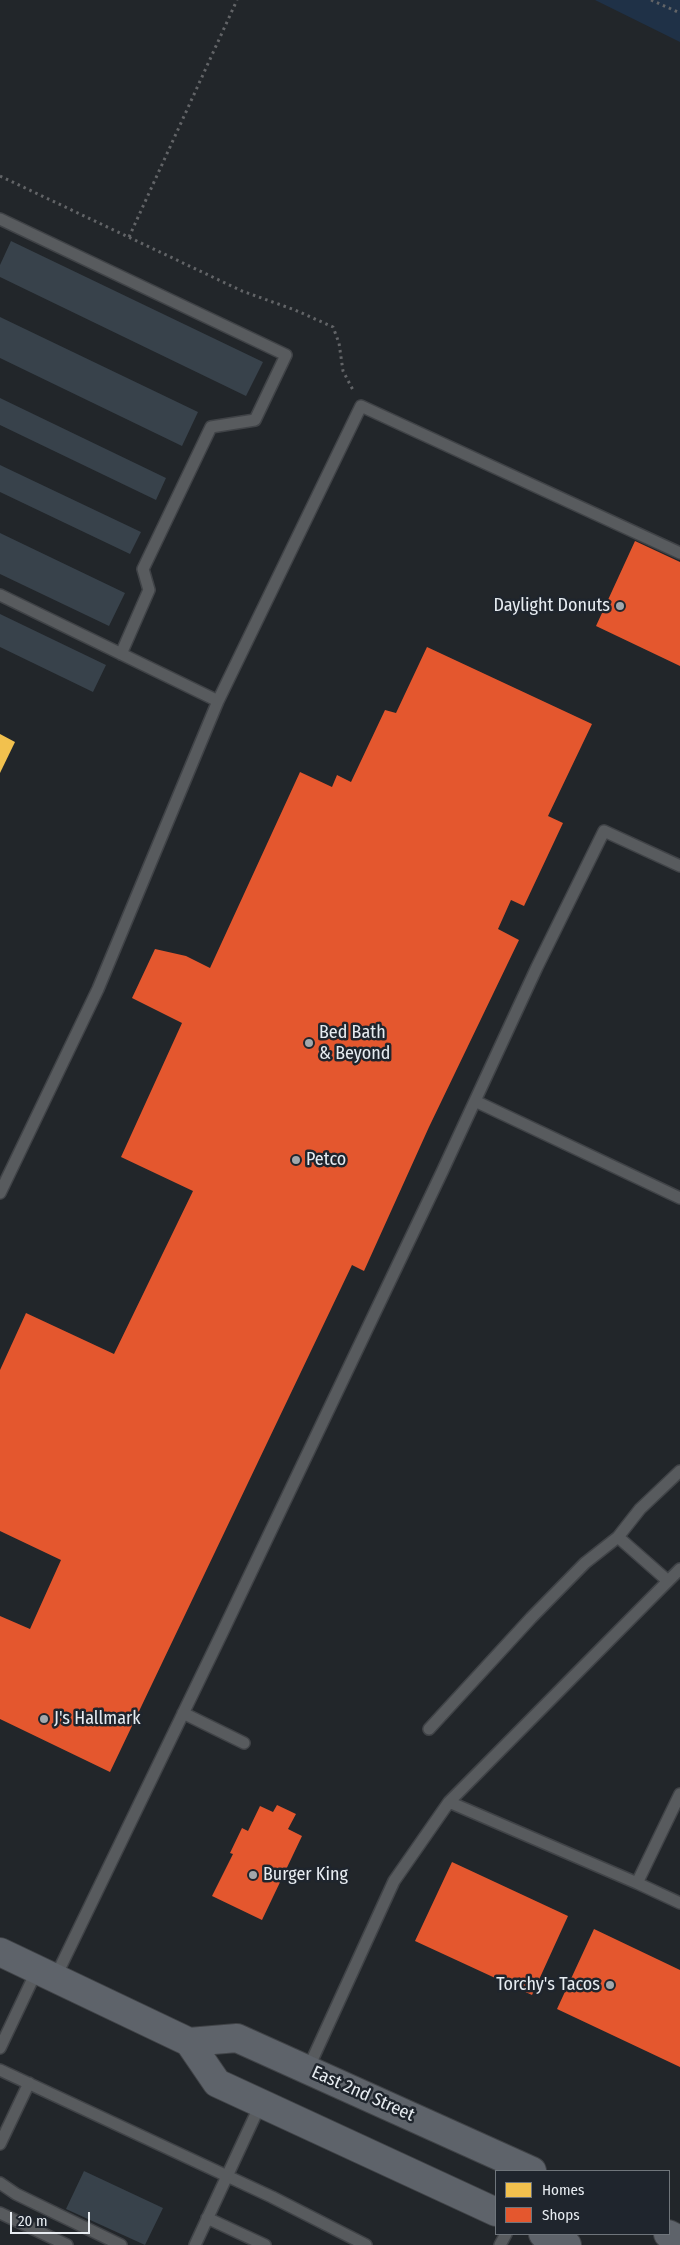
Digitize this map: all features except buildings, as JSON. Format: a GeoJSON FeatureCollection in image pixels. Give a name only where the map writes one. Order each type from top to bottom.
{"type":"FeatureCollection","features":[{"type":"Feature","properties":{"kind":"main road"},"geometry":{"type":"LineString","coordinates":[[0,1952],[189,2042],[217,2083],[495,2212]]}},
{"type":"Feature","properties":{"kind":"main road","name":"East 2nd Street"},"geometry":{"type":"LineString","coordinates":[[189,2042],[237,2038],[530,2170]]}},
{"type":"Feature","properties":{"kind":"main road"},"geometry":{"type":"LineString","coordinates":[[545,2235],[567,2245]]}},
{"type":"Feature","properties":{"kind":"lane"},"geometry":{"type":"LineString","coordinates":[[0,219],[286,355],[255,420],[211,427],[143,569],[149,590],[121,654]]}},
{"type":"Feature","properties":{"kind":"lane"},"geometry":{"type":"LineString","coordinates":[[0,1193],[98,989],[218,701],[361,406],[680,553]]}},
{"type":"Feature","properties":{"kind":"lane"},"geometry":{"type":"LineString","coordinates":[[0,595],[218,701]]}},
{"type":"Feature","properties":{"kind":"lane"},"geometry":{"type":"LineString","coordinates":[[0,2048],[46,1974],[182,1713],[604,830],[680,866]]}},
{"type":"Feature","properties":{"kind":"lane"},"geometry":{"type":"LineString","coordinates":[[475,1101],[680,1198]]}},
{"type":"Feature","properties":{"kind":"lane"},"geometry":{"type":"LineString","coordinates":[[429,1729],[585,1563],[618,1537],[640,1509],[680,1471]]}},
{"type":"Feature","properties":{"kind":"lane"},"geometry":{"type":"LineString","coordinates":[[618,1537],[668,1581]]}},
{"type":"Feature","properties":{"kind":"lane"},"geometry":{"type":"LineString","coordinates":[[308,2069],[394,1881],[449,1802],[680,1569]]}},
{"type":"Feature","properties":{"kind":"lane"},"geometry":{"type":"LineString","coordinates":[[182,1713],[244,1744]]}},
{"type":"Feature","properties":{"kind":"lane"},"geometry":{"type":"LineString","coordinates":[[637,1883],[680,1794]]}},
{"type":"Feature","properties":{"kind":"lane"},"geometry":{"type":"LineString","coordinates":[[449,1802],[680,1903]]}},
{"type":"Feature","properties":{"kind":"lane"},"geometry":{"type":"LineString","coordinates":[[0,2070],[226,2176],[366,2245]]}},
{"type":"Feature","properties":{"kind":"lane"},"geometry":{"type":"LineString","coordinates":[[0,2144],[28,2083]]}},
{"type":"Feature","properties":{"kind":"lane"},"geometry":{"type":"LineString","coordinates":[[195,2245],[261,2103]]}},
{"type":"Feature","properties":{"kind":"lane"},"geometry":{"type":"LineString","coordinates":[[0,2183],[16,2194],[121,2245]]}},
{"type":"Feature","properties":{"kind":"lane"},"geometry":{"type":"LineString","coordinates":[[0,2214],[67,2245]]}},
{"type":"Feature","properties":{"kind":"lane"},"geometry":{"type":"LineString","coordinates":[[207,2218],[265,2245]]}},
{"type":"Feature","properties":{"kind":"path"},"geometry":{"type":"LineString","coordinates":[[129,237],[237,0]]}},
{"type":"Feature","properties":{"kind":"path"},"geometry":{"type":"LineString","coordinates":[[651,0],[680,13]]}},
{"type":"Feature","properties":{"kind":"path"},"geometry":{"type":"LineString","coordinates":[[0,176],[242,290],[295,310],[332,328],[339,342],[343,371],[361,406]]}},
{"type":"Feature","properties":{"kind":"shaded area"},"geometry":{"type":"Polygon","coordinates":[[[595,0],[680,0],[680,42],[595,0]]]}},
{"type":"Feature","properties":{"kind":"place","name":"Daylight Donuts"},"geometry":{"type":"Point","coordinates":[620,606]}},
{"type":"Feature","properties":{"kind":"place","name":"Bed Bath & Beyond"},"geometry":{"type":"Point","coordinates":[309,1043]}},
{"type":"Feature","properties":{"kind":"place","name":"Petco"},"geometry":{"type":"Point","coordinates":[296,1160]}},
{"type":"Feature","properties":{"kind":"place","name":"J's Hallmark"},"geometry":{"type":"Point","coordinates":[44,1719]}},
{"type":"Feature","properties":{"kind":"place","name":"Burger King"},"geometry":{"type":"Point","coordinates":[253,1875]}},
{"type":"Feature","properties":{"kind":"place","name":"Torchy's Tacos"},"geometry":{"type":"Point","coordinates":[610,1985]}}]}
